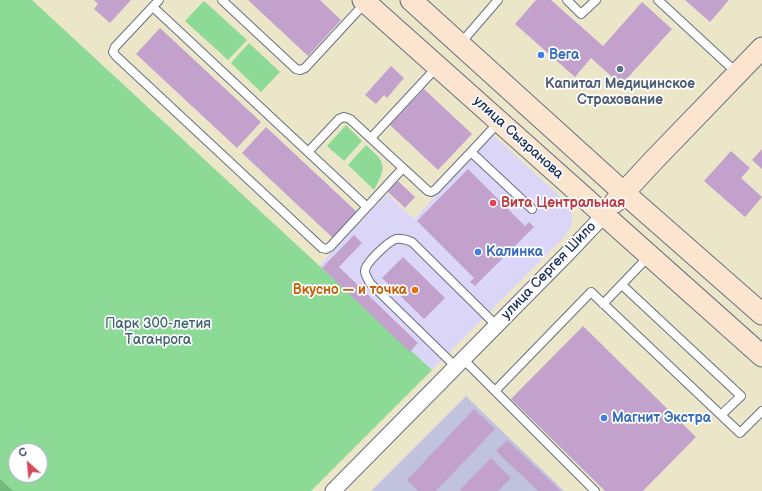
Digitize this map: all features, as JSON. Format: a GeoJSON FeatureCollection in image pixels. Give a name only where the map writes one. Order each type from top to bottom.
{"type":"FeatureCollection","features":[{"type":"Feature","properties":{"kind":"main road"},"geometry":{"type":"LineString","coordinates":[[411,0],[623,192],[762,314]]}},
{"type":"Feature","properties":{"kind":"main road","name":"улица Сызранова"},"geometry":{"type":"LineString","coordinates":[[364,1],[762,356]]}},
{"type":"Feature","properties":{"kind":"main road","name":"улица Сергея Шило"},"geometry":{"type":"LineString","coordinates":[[604,215],[623,192],[762,48]]}},
{"type":"Feature","properties":{"kind":"street","name":"улица Сергея Шило"},"geometry":{"type":"LineString","coordinates":[[333,491],[604,215]]}},
{"type":"Feature","properties":{"kind":"lane"},"geometry":{"type":"LineString","coordinates":[[159,0],[115,47],[113,52],[322,248],[326,249],[330,247],[403,168]]}},
{"type":"Feature","properties":{"kind":"lane"},"geometry":{"type":"LineString","coordinates":[[222,0],[296,69],[300,70],[305,68],[364,1]]}},
{"type":"Feature","properties":{"kind":"lane"},"geometry":{"type":"LineString","coordinates":[[460,44],[498,0]]}},
{"type":"Feature","properties":{"kind":"lane"},"geometry":{"type":"LineString","coordinates":[[566,0],[581,14],[596,0]]}},
{"type":"Feature","properties":{"kind":"lane"},"geometry":{"type":"LineString","coordinates":[[658,0],[738,73]]}},
{"type":"Feature","properties":{"kind":"lane"},"geometry":{"type":"LineString","coordinates":[[153,7],[367,207]]}},
{"type":"Feature","properties":{"kind":"lane"},"geometry":{"type":"LineString","coordinates":[[371,138],[438,67]]}},
{"type":"Feature","properties":{"kind":"lane"},"geometry":{"type":"LineString","coordinates":[[308,152],[339,119],[344,117],[350,119],[428,191],[431,192],[435,190],[500,121]]}},
{"type":"Feature","properties":{"kind":"lane"},"geometry":{"type":"LineString","coordinates":[[471,152],[532,209]]}},
{"type":"Feature","properties":{"kind":"lane"},"geometry":{"type":"LineString","coordinates":[[496,325],[412,242],[401,238],[393,240],[367,264],[365,271],[367,279],[370,283],[459,363],[495,391],[595,491]]}},
{"type":"Feature","properties":{"kind":"lane"},"geometry":{"type":"LineString","coordinates":[[603,304],[650,256]]}},
{"type":"Feature","properties":{"kind":"lane"},"geometry":{"type":"LineString","coordinates":[[622,285],[741,396],[721,415]]}},
{"type":"Feature","properties":{"kind":"lane"},"geometry":{"type":"LineString","coordinates":[[495,391],[591,292],[740,433],[762,411]]}},
{"type":"Feature","properties":{"kind":"shaded area"},"geometry":{"type":"Polygon","coordinates":[[[493,135],[564,200],[571,209],[571,226],[565,236],[432,370],[319,266],[387,194],[414,219],[493,135]]]}},
{"type":"Feature","properties":{"kind":"shaded area"},"geometry":{"type":"Polygon","coordinates":[[[466,396],[564,491],[371,491],[466,396]]]}},
{"type":"Feature","properties":{"kind":"green space","name":"Парк 300-летия Таганрога"},"geometry":{"type":"Polygon","coordinates":[[[0,0],[32,0],[432,370],[311,491],[0,491],[0,0]]]}},
{"type":"Feature","properties":{"kind":"green space"},"geometry":{"type":"Polygon","coordinates":[[[204,1],[247,40],[228,60],[185,21],[204,1]]]}},
{"type":"Feature","properties":{"kind":"green space"},"geometry":{"type":"Polygon","coordinates":[[[249,43],[280,72],[261,92],[231,63],[249,43]]]}},
{"type":"Feature","properties":{"kind":"green space"},"geometry":{"type":"Polygon","coordinates":[[[346,125],[362,141],[344,161],[327,146],[346,125]]]}},
{"type":"Feature","properties":{"kind":"green space"},"geometry":{"type":"Polygon","coordinates":[[[366,145],[378,156],[382,165],[381,175],[374,190],[348,165],[366,145]]]}},
{"type":"Feature","properties":{"kind":"green space"},"geometry":{"type":"Polygon","coordinates":[[[0,479],[13,491],[0,491],[0,479]]]}},
{"type":"Feature","properties":{"kind":"building"},"geometry":{"type":"Polygon","coordinates":[[[94,0],[131,0],[110,23],[94,9],[98,4],[94,0]]]}},
{"type":"Feature","properties":{"kind":"building"},"geometry":{"type":"Polygon","coordinates":[[[248,0],[320,0],[341,20],[308,56],[248,0]]]}},
{"type":"Feature","properties":{"kind":"building"},"geometry":{"type":"Polygon","coordinates":[[[536,0],[551,0],[603,46],[642,2],[672,29],[621,85],[591,58],[575,77],[515,24],[536,0]]]}},
{"type":"Feature","properties":{"kind":"building"},"geometry":{"type":"Polygon","coordinates":[[[685,0],[729,0],[710,22],[685,0]]]}},
{"type":"Feature","properties":{"kind":"building"},"geometry":{"type":"Polygon","coordinates":[[[160,28],[261,122],[237,148],[136,54],[160,28]]]}},
{"type":"Feature","properties":{"kind":"building"},"geometry":{"type":"Polygon","coordinates":[[[391,66],[404,78],[387,98],[384,95],[376,104],[365,95],[391,66]]]}},
{"type":"Feature","properties":{"kind":"building"},"geometry":{"type":"Polygon","coordinates":[[[424,89],[472,134],[438,170],[390,125],[424,89]]]}},
{"type":"Feature","properties":{"kind":"building"},"geometry":{"type":"Polygon","coordinates":[[[266,127],[358,213],[334,239],[242,153],[266,127]]]}},
{"type":"Feature","properties":{"kind":"building"},"geometry":{"type":"Polygon","coordinates":[[[762,149],[762,169],[752,160],[762,149]]]}},
{"type":"Feature","properties":{"kind":"building"},"geometry":{"type":"Polygon","coordinates":[[[731,151],[750,168],[741,178],[762,197],[745,217],[704,181],[731,151]]]}},
{"type":"Feature","properties":{"kind":"building","name":"Калинка"},"geometry":{"type":"Polygon","coordinates":[[[468,169],[525,226],[529,222],[534,227],[475,286],[470,282],[474,278],[417,221],[468,169]]]}},
{"type":"Feature","properties":{"kind":"building"},"geometry":{"type":"Polygon","coordinates":[[[398,181],[415,197],[405,208],[388,192],[398,181]]]}},
{"type":"Feature","properties":{"kind":"building"},"geometry":{"type":"Polygon","coordinates":[[[354,235],[362,243],[339,267],[418,343],[410,352],[322,268],[354,235]]]}},
{"type":"Feature","properties":{"kind":"building"},"geometry":{"type":"Polygon","coordinates":[[[403,257],[445,298],[424,319],[382,278],[403,257]]]}},
{"type":"Feature","properties":{"kind":"building","name":"Магнит Экстра"},"geometry":{"type":"Polygon","coordinates":[[[583,326],[696,437],[643,491],[605,491],[511,399],[583,326]]]}},
{"type":"Feature","properties":{"kind":"building"},"geometry":{"type":"Polygon","coordinates":[[[474,409],[495,429],[436,491],[418,491],[407,480],[474,409]]]}},
{"type":"Feature","properties":{"kind":"building"},"geometry":{"type":"Polygon","coordinates":[[[507,440],[561,491],[538,491],[496,451],[507,440]]]}},
{"type":"Feature","properties":{"kind":"building"},"geometry":{"type":"Polygon","coordinates":[[[491,458],[511,478],[498,491],[461,491],[460,490],[491,458]]]}},
{"type":"Feature","properties":{"kind":"place","name":"Вега"},"geometry":{"type":"Point","coordinates":[541,55]}},
{"type":"Feature","properties":{"kind":"place","name":"Капитал Медицинское Страхование"},"geometry":{"type":"Point","coordinates":[620,69]}},
{"type":"Feature","properties":{"kind":"place","name":"Вита Центральная"},"geometry":{"type":"Point","coordinates":[493,203]}},
{"type":"Feature","properties":{"kind":"place","name":"Калинка"},"geometry":{"type":"Point","coordinates":[478,252]}},
{"type":"Feature","properties":{"kind":"place","name":"Вкусно — и точка"},"geometry":{"type":"Point","coordinates":[415,290]}},
{"type":"Feature","properties":{"kind":"place","name":"Магнит Экстра"},"geometry":{"type":"Point","coordinates":[604,418]}}]}
